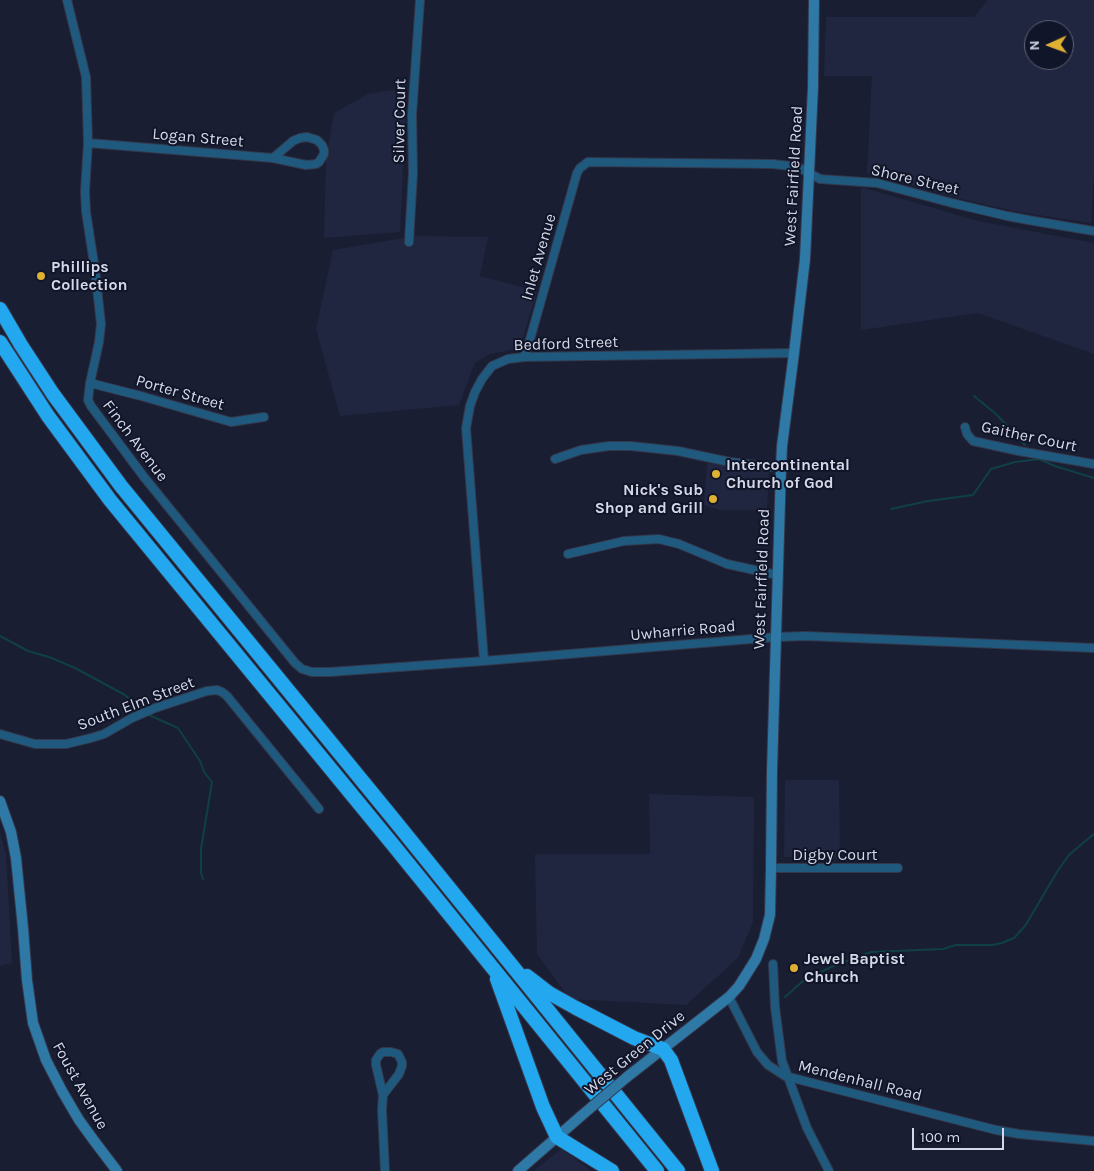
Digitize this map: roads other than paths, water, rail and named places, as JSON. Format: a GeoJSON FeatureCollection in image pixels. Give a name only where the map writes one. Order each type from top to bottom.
{"type":"FeatureCollection","features":[{"type":"Feature","properties":{"kind":"highway"},"geometry":{"type":"LineString","coordinates":[[0,308],[53,394],[121,486],[678,1171]]}},
{"type":"Feature","properties":{"kind":"highway"},"geometry":{"type":"LineString","coordinates":[[0,342],[48,416],[110,500],[657,1171]]}},
{"type":"Feature","properties":{"kind":"highway"},"geometry":{"type":"LineString","coordinates":[[508,961],[549,993],[634,1038],[663,1049],[671,1060],[712,1171]]}},
{"type":"Feature","properties":{"kind":"highway"},"geometry":{"type":"LineString","coordinates":[[493,969],[543,1106],[557,1137],[612,1171]]}},
{"type":"Feature","properties":{"kind":"main road","name":"West Fairfield Road"},"geometry":{"type":"LineString","coordinates":[[760,950],[770,915],[777,575],[782,446],[803,282],[813,87],[814,0]]}},
{"type":"Feature","properties":{"kind":"main road","name":"Foust Avenue"},"geometry":{"type":"LineString","coordinates":[[0,801],[11,832],[16,858],[27,980],[33,1023],[46,1060],[62,1090],[82,1124],[117,1171]]}},
{"type":"Feature","properties":{"kind":"main road","name":"West Green Drive"},"geometry":{"type":"LineString","coordinates":[[518,1171],[629,1075],[729,997],[750,970],[760,950]]}},
{"type":"Feature","properties":{"kind":"street","name":"Finch Avenue"},"geometry":{"type":"LineString","coordinates":[[67,0],[86,78],[88,144],[86,212],[96,275],[101,324],[88,400],[144,477],[295,663],[304,670]]}},
{"type":"Feature","properties":{"kind":"street","name":"Silver Court"},"geometry":{"type":"LineString","coordinates":[[409,242],[413,173],[412,115],[420,0]]}},
{"type":"Feature","properties":{"kind":"street","name":"Logan Street"},"geometry":{"type":"LineString","coordinates":[[88,144],[274,158],[306,164],[316,164],[319,162],[324,154],[324,150],[317,140],[300,138],[274,158]]}},
{"type":"Feature","properties":{"kind":"street","name":"Shore Street"},"geometry":{"type":"LineString","coordinates":[[582,166],[594,161],[773,164],[798,167],[820,179],[877,183],[1007,216],[1094,231]]}},
{"type":"Feature","properties":{"kind":"street","name":"Inlet Avenue"},"geometry":{"type":"LineString","coordinates":[[524,357],[530,343],[577,173],[582,166]]}},
{"type":"Feature","properties":{"kind":"street","name":"Bedford Street"},"geometry":{"type":"LineString","coordinates":[[484,661],[466,435],[467,419],[475,392],[492,366],[508,359],[524,357],[794,354]]}},
{"type":"Feature","properties":{"kind":"street","name":"Porter Street"},"geometry":{"type":"LineString","coordinates":[[90,383],[231,422],[264,417]]}},
{"type":"Feature","properties":{"kind":"street","name":"Gaither Court"},"geometry":{"type":"LineString","coordinates":[[965,427],[967,434],[973,441],[1094,464]]}},
{"type":"Feature","properties":{"kind":"street"},"geometry":{"type":"LineString","coordinates":[[555,458],[581,450],[609,446],[631,446],[781,468]]}},
{"type":"Feature","properties":{"kind":"street"},"geometry":{"type":"LineString","coordinates":[[568,554],[624,541],[659,539],[679,544],[727,564],[777,575]]}},
{"type":"Feature","properties":{"kind":"street","name":"Uwharrie Road"},"geometry":{"type":"LineString","coordinates":[[304,670],[330,672],[806,636],[1094,648]]}},
{"type":"Feature","properties":{"kind":"street","name":"South Elm Street"},"geometry":{"type":"LineString","coordinates":[[0,734],[36,744],[66,744],[104,734],[132,718],[155,708],[207,691],[217,690],[227,696],[319,809]]}},
{"type":"Feature","properties":{"kind":"street","name":"Digby Court"},"geometry":{"type":"LineString","coordinates":[[771,868],[898,868]]}},
{"type":"Feature","properties":{"kind":"street"},"geometry":{"type":"LineString","coordinates":[[773,964],[775,1007],[782,1061],[807,1128],[829,1171]]}},
{"type":"Feature","properties":{"kind":"street","name":"Mendenhall Road"},"geometry":{"type":"LineString","coordinates":[[729,997],[757,1052],[768,1065],[787,1077],[996,1130],[1094,1141]]}},
{"type":"Feature","properties":{"kind":"street"},"geometry":{"type":"LineString","coordinates":[[383,1096],[402,1070],[400,1057],[392,1052],[383,1052],[376,1060],[376,1070],[383,1096],[385,1171]]}},
{"type":"Feature","properties":{"kind":"waterway"},"geometry":{"type":"LineString","coordinates":[[974,396],[996,414],[1025,445]]}},
{"type":"Feature","properties":{"kind":"waterway"},"geometry":{"type":"LineString","coordinates":[[1039,459],[1094,478]]}},
{"type":"Feature","properties":{"kind":"waterway"},"geometry":{"type":"LineString","coordinates":[[891,509],[928,501],[973,495],[991,469],[1015,462],[1040,459]]}},
{"type":"Feature","properties":{"kind":"waterway"},"geometry":{"type":"LineString","coordinates":[[0,636],[28,651],[49,657],[75,668],[125,695],[141,709]]}},
{"type":"Feature","properties":{"kind":"waterway"},"geometry":{"type":"LineString","coordinates":[[149,715],[178,728],[212,782],[201,849],[201,873],[203,879]]}},
{"type":"Feature","properties":{"kind":"waterway"},"geometry":{"type":"LineString","coordinates":[[785,997],[803,981],[831,967],[871,952],[943,949],[956,945],[992,945],[1014,938],[1025,926],[1069,855],[1094,834]]}},
{"type":"Feature","properties":{"kind":"place","name":"Phillips Collection"},"geometry":{"type":"Point","coordinates":[41,276]}},
{"type":"Feature","properties":{"kind":"place","name":"Intercontinental Church of God"},"geometry":{"type":"Point","coordinates":[716,474]}},
{"type":"Feature","properties":{"kind":"place","name":"Nick's Sub Shop and Grill"},"geometry":{"type":"Point","coordinates":[713,499]}},
{"type":"Feature","properties":{"kind":"place","name":"Jewel Baptist Church"},"geometry":{"type":"Point","coordinates":[794,968]}}]}
